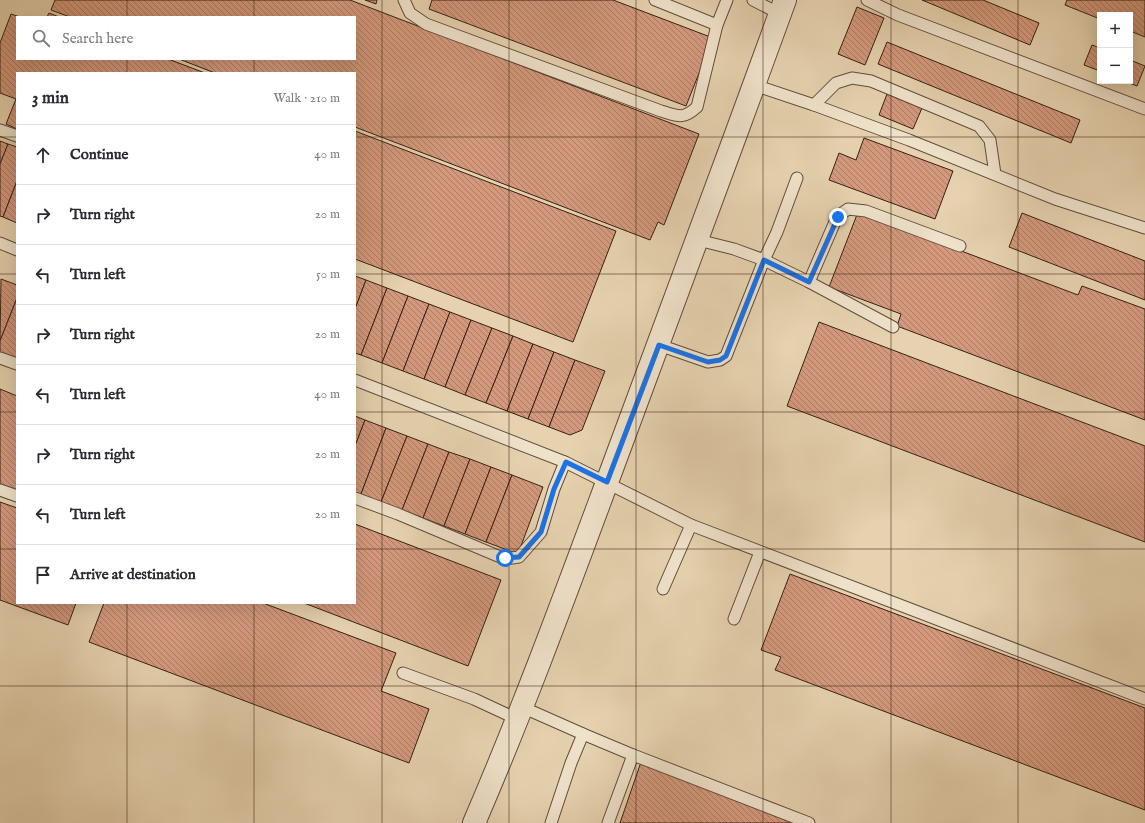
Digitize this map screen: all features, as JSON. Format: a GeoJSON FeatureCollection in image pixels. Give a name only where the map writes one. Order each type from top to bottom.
{"type":"FeatureCollection","features":[{"type":"Feature","properties":{"kind":"street"},"geometry":{"type":"LineString","coordinates":[[474,823],[503,756],[659,345],[782,7]]}},
{"type":"Feature","properties":{"kind":"lane"},"geometry":{"type":"LineString","coordinates":[[404,0],[410,13],[426,24],[680,117],[689,114],[697,106],[717,25],[727,0]]}},
{"type":"Feature","properties":{"kind":"lane"},"geometry":{"type":"LineString","coordinates":[[655,0],[717,25]]}},
{"type":"Feature","properties":{"kind":"lane"},"geometry":{"type":"LineString","coordinates":[[753,0],[782,7]]}},
{"type":"Feature","properties":{"kind":"lane"},"geometry":{"type":"LineString","coordinates":[[867,0],[898,14],[1145,109]]}},
{"type":"Feature","properties":{"kind":"lane"},"geometry":{"type":"LineString","coordinates":[[814,105],[836,83],[852,78],[871,80],[979,126],[990,140],[995,174]]}},
{"type":"Feature","properties":{"kind":"lane"},"geometry":{"type":"LineString","coordinates":[[754,85],[814,105],[909,140],[1055,199],[1145,228]]}},
{"type":"Feature","properties":{"kind":"lane"},"geometry":{"type":"LineString","coordinates":[[0,130],[16,136]]}},
{"type":"Feature","properties":{"kind":"lane"},"geometry":{"type":"LineString","coordinates":[[659,345],[708,362],[720,360],[726,356],[764,260],[777,232],[797,178]]}},
{"type":"Feature","properties":{"kind":"lane"},"geometry":{"type":"LineString","coordinates":[[809,282],[838,217],[848,209],[866,211],[960,246]]}},
{"type":"Feature","properties":{"kind":"lane"},"geometry":{"type":"LineString","coordinates":[[698,240],[734,249],[764,260],[809,282],[893,327]]}},
{"type":"Feature","properties":{"kind":"lane"},"geometry":{"type":"LineString","coordinates":[[0,243],[16,250]]}},
{"type":"Feature","properties":{"kind":"lane"},"geometry":{"type":"LineString","coordinates":[[0,358],[16,364]]}},
{"type":"Feature","properties":{"kind":"lane"},"geometry":{"type":"LineString","coordinates":[[356,380],[566,462],[691,525],[1145,699]]}},
{"type":"Feature","properties":{"kind":"lane"},"geometry":{"type":"LineString","coordinates":[[356,498],[505,558],[519,557],[541,532],[554,489],[566,462]]}},
{"type":"Feature","properties":{"kind":"lane"},"geometry":{"type":"LineString","coordinates":[[0,490],[16,496]]}},
{"type":"Feature","properties":{"kind":"lane"},"geometry":{"type":"LineString","coordinates":[[663,589],[691,525]]}},
{"type":"Feature","properties":{"kind":"lane"},"geometry":{"type":"LineString","coordinates":[[734,619],[760,552]]}},
{"type":"Feature","properties":{"kind":"lane"},"geometry":{"type":"LineString","coordinates":[[403,673],[474,699],[583,734],[809,823]]}},
{"type":"Feature","properties":{"kind":"lane"},"geometry":{"type":"LineString","coordinates":[[551,823],[571,763],[583,734]]}},
{"type":"Feature","properties":{"kind":"lane"},"geometry":{"type":"LineString","coordinates":[[608,823],[634,755]]}},
{"type":"Feature","properties":{"kind":"building"},"geometry":{"type":"Polygon","coordinates":[[[55,0],[350,0],[699,134],[664,225],[658,222],[650,240],[356,127],[356,72],[212,72],[182,60],[356,60],[356,16],[67,16],[51,10],[55,0]]]}},
{"type":"Feature","properties":{"kind":"building"},"geometry":{"type":"Polygon","coordinates":[[[365,0],[377,0],[376,4],[365,0]]]}},
{"type":"Feature","properties":{"kind":"building"},"geometry":{"type":"Polygon","coordinates":[[[432,0],[613,0],[713,38],[686,106],[429,9],[432,0]]]}},
{"type":"Feature","properties":{"kind":"building"},"geometry":{"type":"Polygon","coordinates":[[[922,0],[983,0],[1039,23],[1030,45],[922,0]]]}},
{"type":"Feature","properties":{"kind":"building"},"geometry":{"type":"Polygon","coordinates":[[[1067,0],[1145,0],[1145,37],[1133,32],[1133,12],[1097,12],[1097,18],[1065,5],[1067,0]]]}},
{"type":"Feature","properties":{"kind":"building"},"geometry":{"type":"Polygon","coordinates":[[[857,7],[884,18],[865,65],[838,54],[857,7]]]}},
{"type":"Feature","properties":{"kind":"building"},"geometry":{"type":"Polygon","coordinates":[[[49,13],[56,16],[48,16],[49,13]]]}},
{"type":"Feature","properties":{"kind":"building"},"geometry":{"type":"Polygon","coordinates":[[[11,14],[17,16],[16,60],[171,60],[202,72],[16,72],[16,99],[0,93],[0,43],[11,14]]]}},
{"type":"Feature","properties":{"kind":"building"},"geometry":{"type":"Polygon","coordinates":[[[887,42],[1080,120],[1071,143],[878,64],[887,42]]]}},
{"type":"Feature","properties":{"kind":"building"},"geometry":{"type":"Polygon","coordinates":[[[1092,45],[1097,47],[1097,70],[1084,65],[1092,45]]]}},
{"type":"Feature","properties":{"kind":"building"},"geometry":{"type":"Polygon","coordinates":[[[1133,61],[1145,66],[1137,86],[1132,84],[1133,61]]]}},
{"type":"Feature","properties":{"kind":"building"},"geometry":{"type":"Polygon","coordinates":[[[887,94],[922,108],[913,129],[879,115],[887,94]]]}},
{"type":"Feature","properties":{"kind":"building"},"geometry":{"type":"Polygon","coordinates":[[[16,99],[16,129],[6,124],[16,99]]]}},
{"type":"Feature","properties":{"kind":"building"},"geometry":{"type":"Polygon","coordinates":[[[356,131],[616,231],[573,342],[356,259],[356,131]]]}},
{"type":"Feature","properties":{"kind":"building"},"geometry":{"type":"Polygon","coordinates":[[[864,138],[953,171],[935,219],[829,180],[839,153],[856,160],[864,138]]]}},
{"type":"Feature","properties":{"kind":"building"},"geometry":{"type":"Polygon","coordinates":[[[0,141],[8,144],[0,164],[0,141]]]}},
{"type":"Feature","properties":{"kind":"building"},"geometry":{"type":"Polygon","coordinates":[[[8,144],[16,147],[16,184],[3,217],[0,216],[0,164],[8,144]]]}},
{"type":"Feature","properties":{"kind":"building"},"geometry":{"type":"Polygon","coordinates":[[[16,184],[16,223],[3,217],[16,184]]]}},
{"type":"Feature","properties":{"kind":"building"},"geometry":{"type":"Polygon","coordinates":[[[858,212],[1078,295],[1082,286],[1145,309],[1145,420],[897,326],[901,314],[829,287],[858,212]]]}},
{"type":"Feature","properties":{"kind":"building"},"geometry":{"type":"Polygon","coordinates":[[[1022,213],[1145,261],[1145,300],[1009,247],[1022,213]]]}},
{"type":"Feature","properties":{"kind":"building"},"geometry":{"type":"Polygon","coordinates":[[[356,276],[366,280],[356,306],[356,276]]]}},
{"type":"Feature","properties":{"kind":"building"},"geometry":{"type":"Polygon","coordinates":[[[1,279],[16,285],[16,301],[0,341],[1,279]]]}},
{"type":"Feature","properties":{"kind":"building"},"geometry":{"type":"Polygon","coordinates":[[[366,280],[387,288],[361,355],[356,353],[356,306],[366,280]]]}},
{"type":"Feature","properties":{"kind":"building"},"geometry":{"type":"Polygon","coordinates":[[[387,288],[408,296],[382,363],[361,355],[387,288]]]}},
{"type":"Feature","properties":{"kind":"building"},"geometry":{"type":"Polygon","coordinates":[[[408,296],[429,304],[403,371],[382,363],[408,296]]]}},
{"type":"Feature","properties":{"kind":"building"},"geometry":{"type":"Polygon","coordinates":[[[16,301],[16,358],[0,356],[0,341],[16,301]]]}},
{"type":"Feature","properties":{"kind":"building"},"geometry":{"type":"Polygon","coordinates":[[[429,304],[450,312],[424,379],[403,371],[429,304]]]}},
{"type":"Feature","properties":{"kind":"building"},"geometry":{"type":"Polygon","coordinates":[[[450,312],[471,320],[445,387],[424,379],[450,312]]]}},
{"type":"Feature","properties":{"kind":"building"},"geometry":{"type":"Polygon","coordinates":[[[471,320],[492,328],[465,395],[445,387],[471,320]]]}},
{"type":"Feature","properties":{"kind":"building"},"geometry":{"type":"Polygon","coordinates":[[[819,322],[1145,446],[1145,542],[787,406],[819,322]]]}},
{"type":"Feature","properties":{"kind":"building"},"geometry":{"type":"Polygon","coordinates":[[[492,328],[513,336],[486,403],[465,395],[492,328]]]}},
{"type":"Feature","properties":{"kind":"building"},"geometry":{"type":"Polygon","coordinates":[[[513,336],[533,344],[507,411],[486,403],[513,336]]]}},
{"type":"Feature","properties":{"kind":"building"},"geometry":{"type":"Polygon","coordinates":[[[533,344],[554,352],[528,419],[507,411],[533,344]]]}},
{"type":"Feature","properties":{"kind":"building"},"geometry":{"type":"Polygon","coordinates":[[[554,352],[575,360],[549,427],[528,419],[554,352]]]}},
{"type":"Feature","properties":{"kind":"building"},"geometry":{"type":"Polygon","coordinates":[[[575,360],[605,371],[582,430],[570,435],[549,427],[575,360]]]}},
{"type":"Feature","properties":{"kind":"building"},"geometry":{"type":"Polygon","coordinates":[[[0,389],[16,396],[16,491],[0,484],[0,389]]]}},
{"type":"Feature","properties":{"kind":"building"},"geometry":{"type":"Polygon","coordinates":[[[356,416],[365,420],[356,443],[356,416]]]}},
{"type":"Feature","properties":{"kind":"building"},"geometry":{"type":"Polygon","coordinates":[[[365,420],[386,428],[361,494],[356,492],[356,443],[365,420]]]}},
{"type":"Feature","properties":{"kind":"building"},"geometry":{"type":"Polygon","coordinates":[[[386,428],[407,436],[381,502],[361,494],[386,428]]]}},
{"type":"Feature","properties":{"kind":"building"},"geometry":{"type":"Polygon","coordinates":[[[407,436],[428,444],[402,510],[381,502],[407,436]]]}},
{"type":"Feature","properties":{"kind":"building"},"geometry":{"type":"Polygon","coordinates":[[[428,444],[449,452],[423,518],[402,510],[428,444]]]}},
{"type":"Feature","properties":{"kind":"building"},"geometry":{"type":"Polygon","coordinates":[[[449,452],[470,459],[444,526],[423,518],[449,452]]]}},
{"type":"Feature","properties":{"kind":"building"},"geometry":{"type":"Polygon","coordinates":[[[470,459],[491,467],[465,534],[444,526],[470,459]]]}},
{"type":"Feature","properties":{"kind":"building"},"geometry":{"type":"Polygon","coordinates":[[[491,467],[512,475],[486,542],[465,534],[491,467]]]}},
{"type":"Feature","properties":{"kind":"building"},"geometry":{"type":"Polygon","coordinates":[[[512,475],[543,487],[518,554],[486,542],[512,475]]]}},
{"type":"Feature","properties":{"kind":"building"},"geometry":{"type":"Polygon","coordinates":[[[0,502],[16,508],[16,604],[76,604],[68,625],[0,600],[0,502]]]}},
{"type":"Feature","properties":{"kind":"building"},"geometry":{"type":"Polygon","coordinates":[[[356,524],[501,580],[468,666],[307,604],[356,604],[356,524]]]}},
{"type":"Feature","properties":{"kind":"building"},"geometry":{"type":"Polygon","coordinates":[[[790,574],[1145,708],[1145,810],[775,670],[781,657],[761,650],[790,574]]]}},
{"type":"Feature","properties":{"kind":"building"},"geometry":{"type":"Polygon","coordinates":[[[104,604],[266,604],[396,653],[381,691],[429,709],[409,763],[89,642],[104,604]]]}},
{"type":"Feature","properties":{"kind":"building"},"geometry":{"type":"Polygon","coordinates":[[[641,762],[800,823],[620,823],[641,762]]]}},
{"type":"Feature","properties":{"kind":"route"},"geometry":{"type":"LineString","coordinates":[[505,558],[519,557],[541,532],[554,489],[566,462],[607,482],[659,345],[708,362],[720,360],[726,356],[764,260],[809,282],[838,217]]}}]}
